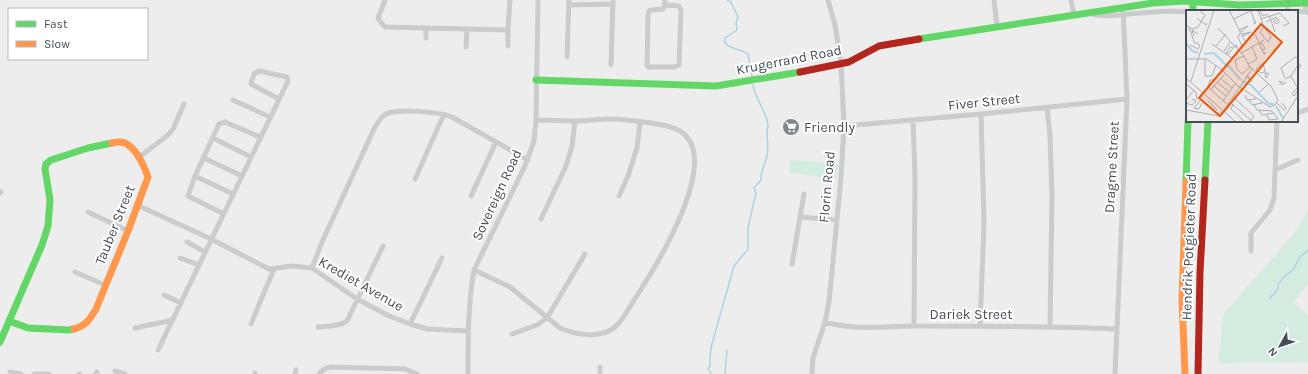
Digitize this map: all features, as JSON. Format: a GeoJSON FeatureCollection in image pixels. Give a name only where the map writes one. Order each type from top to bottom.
{"type":"FeatureCollection","features":[{"type":"Feature","properties":{"kind":"street"},"geometry":{"type":"LineString","coordinates":[[385,0],[379,14],[379,21],[385,26],[395,28],[508,30]]}},
{"type":"Feature","properties":{"kind":"street"},"geometry":{"type":"LineString","coordinates":[[508,46],[510,0]]}},
{"type":"Feature","properties":{"kind":"street","name":"Sovereign Road"},"geometry":{"type":"LineString","coordinates":[[468,374],[468,330],[471,286],[474,270],[528,160],[534,141],[536,120],[538,0]]}},
{"type":"Feature","properties":{"kind":"street","name":"Florin Road"},"geometry":{"type":"LineString","coordinates":[[812,374],[814,358],[825,322],[832,272],[841,178],[844,126],[841,63],[835,25],[828,0]]}},
{"type":"Feature","properties":{"kind":"street"},"geometry":{"type":"LineString","coordinates":[[994,0],[997,27]]}},
{"type":"Feature","properties":{"kind":"street"},"geometry":{"type":"LineString","coordinates":[[1071,0],[1074,15]]}},
{"type":"Feature","properties":{"kind":"street"},"geometry":{"type":"LineString","coordinates":[[1143,4],[1156,0]]}},
{"type":"Feature","properties":{"kind":"street","name":"Krugerrand Road"},"geometry":{"type":"LineString","coordinates":[[536,80],[716,86],[796,73],[849,62],[870,50],[884,45],[1143,4],[1193,1],[1213,1],[1236,5],[1258,5],[1287,1],[1307,3]]}},
{"type":"Feature","properties":{"kind":"street"},"geometry":{"type":"LineString","coordinates":[[567,57],[569,2],[613,2],[610,65]]}},
{"type":"Feature","properties":{"kind":"street"},"geometry":{"type":"LineString","coordinates":[[665,3],[679,6],[681,10],[679,65],[674,67],[648,67],[649,11],[663,9],[665,3]]}},
{"type":"Feature","properties":{"kind":"street"},"geometry":{"type":"LineString","coordinates":[[1307,3],[1305,9],[1307,12]]}},
{"type":"Feature","properties":{"kind":"street","name":"Dragme Street"},"geometry":{"type":"LineString","coordinates":[[1115,374],[1127,99],[1123,7]]}},
{"type":"Feature","properties":{"kind":"street","name":"Krugerrand Road"},"geometry":{"type":"LineString","coordinates":[[1088,13],[1101,15],[1124,15],[1165,11],[1186,12]]}},
{"type":"Feature","properties":{"kind":"street"},"geometry":{"type":"LineString","coordinates":[[426,28],[426,38]]}},
{"type":"Feature","properties":{"kind":"street"},"geometry":{"type":"LineString","coordinates":[[466,47],[467,29]]}},
{"type":"Feature","properties":{"kind":"street"},"geometry":{"type":"LineString","coordinates":[[158,350],[288,81],[287,77],[258,71],[254,74],[250,83],[251,84],[279,99]]}},
{"type":"Feature","properties":{"kind":"street","name":"Fiver Street"},"geometry":{"type":"LineString","coordinates":[[844,126],[1047,108],[1127,99]]}},
{"type":"Feature","properties":{"kind":"street"},"geometry":{"type":"LineString","coordinates":[[233,100],[270,117]]}},
{"type":"Feature","properties":{"kind":"street"},"geometry":{"type":"LineString","coordinates":[[138,158],[168,135],[173,129],[184,104]]}},
{"type":"Feature","properties":{"kind":"street"},"geometry":{"type":"LineString","coordinates":[[1047,108],[1052,180],[1050,327]]}},
{"type":"Feature","properties":{"kind":"street"},"geometry":{"type":"LineString","coordinates":[[1298,113],[1308,108]]}},
{"type":"Feature","properties":{"kind":"street"},"geometry":{"type":"LineString","coordinates":[[312,268],[322,242],[374,129],[383,116],[388,113],[395,111],[434,112],[452,116],[528,160]]}},
{"type":"Feature","properties":{"kind":"street"},"geometry":{"type":"LineString","coordinates":[[415,178],[444,114]]}},
{"type":"Feature","properties":{"kind":"street"},"geometry":{"type":"LineString","coordinates":[[980,326],[984,223],[981,114]]}},
{"type":"Feature","properties":{"kind":"street"},"geometry":{"type":"LineString","coordinates":[[474,270],[510,287],[560,328],[568,332],[595,335],[615,327],[621,320],[652,273],[674,232],[689,195],[693,172],[694,152],[690,142],[681,132],[670,126],[610,119],[575,121],[536,120]]}},
{"type":"Feature","properties":{"kind":"street"},"geometry":{"type":"LineString","coordinates":[[913,120],[915,177],[914,326]]}},
{"type":"Feature","properties":{"kind":"street"},"geometry":{"type":"LineString","coordinates":[[541,219],[566,166],[572,146],[575,121]]}},
{"type":"Feature","properties":{"kind":"street"},"geometry":{"type":"LineString","coordinates":[[224,214],[188,196],[195,176],[219,124],[225,122],[260,137]]}},
{"type":"Feature","properties":{"kind":"street"},"geometry":{"type":"LineString","coordinates":[[619,196],[628,176],[637,148],[640,122]]}},
{"type":"Feature","properties":{"kind":"street","name":"Hendrik Potgieter Road"},"geometry":{"type":"LineString","coordinates":[[1186,374],[1182,300],[1188,122]]}},
{"type":"Feature","properties":{"kind":"street","name":"Hendrik Potgieter Road"},"geometry":{"type":"LineString","coordinates":[[1198,374],[1201,264],[1208,122]]}},
{"type":"Feature","properties":{"kind":"street"},"geometry":{"type":"LineString","coordinates":[[1251,251],[1251,233],[1270,210],[1274,198],[1278,122]]}},
{"type":"Feature","properties":{"kind":"street"},"geometry":{"type":"LineString","coordinates":[[213,138],[251,157]]}},
{"type":"Feature","properties":{"kind":"street","name":"Tauber Street"},"geometry":{"type":"LineString","coordinates":[[115,142],[123,142],[128,145],[138,158],[148,178],[128,231],[90,320],[81,327],[69,330],[28,328],[9,321],[42,245],[48,226],[50,200],[45,165],[51,160],[115,142]]}},
{"type":"Feature","properties":{"kind":"street"},"geometry":{"type":"LineString","coordinates":[[471,196],[496,142]]}},
{"type":"Feature","properties":{"kind":"street"},"geometry":{"type":"LineString","coordinates":[[204,158],[242,176]]}},
{"type":"Feature","properties":{"kind":"street"},"geometry":{"type":"LineString","coordinates":[[1275,170],[1298,160]]}},
{"type":"Feature","properties":{"kind":"street"},"geometry":{"type":"LineString","coordinates":[[195,176],[233,194]]}},
{"type":"Feature","properties":{"kind":"street"},"geometry":{"type":"LineString","coordinates":[[792,264],[804,194]]}},
{"type":"Feature","properties":{"kind":"street","name":"Krediet Avenue"},"geometry":{"type":"LineString","coordinates":[[137,205],[211,239],[269,269],[292,266],[312,268],[357,299],[389,316],[410,324],[427,329],[468,330]]}},
{"type":"Feature","properties":{"kind":"street"},"geometry":{"type":"LineString","coordinates":[[88,212],[128,231]]}},
{"type":"Feature","properties":{"kind":"street"},"geometry":{"type":"LineString","coordinates":[[800,217],[836,220]]}},
{"type":"Feature","properties":{"kind":"street"},"geometry":{"type":"LineString","coordinates":[[187,242],[205,252]]}},
{"type":"Feature","properties":{"kind":"street"},"geometry":{"type":"LineString","coordinates":[[318,327],[343,324],[347,321],[383,246]]}},
{"type":"Feature","properties":{"kind":"street"},"geometry":{"type":"LineString","coordinates":[[512,334],[536,325],[547,318],[585,254]]}},
{"type":"Feature","properties":{"kind":"street"},"geometry":{"type":"LineString","coordinates":[[180,258],[199,266]]}},
{"type":"Feature","properties":{"kind":"street"},"geometry":{"type":"LineString","coordinates":[[410,324],[442,258]]}},
{"type":"Feature","properties":{"kind":"street"},"geometry":{"type":"LineString","coordinates":[[251,324],[274,269]]}},
{"type":"Feature","properties":{"kind":"street"},"geometry":{"type":"LineString","coordinates":[[75,272],[105,285]]}},
{"type":"Feature","properties":{"kind":"street"},"geometry":{"type":"LineString","coordinates":[[164,295],[181,303]]}},
{"type":"Feature","properties":{"kind":"street"},"geometry":{"type":"LineString","coordinates":[[135,328],[172,320]]}},
{"type":"Feature","properties":{"kind":"street"},"geometry":{"type":"LineString","coordinates":[[0,342],[9,321]]}},
{"type":"Feature","properties":{"kind":"street","name":"Dariek Street"},"geometry":{"type":"LineString","coordinates":[[825,322],[852,328],[980,326],[1116,329]]}},
{"type":"Feature","properties":{"kind":"street"},"geometry":{"type":"LineString","coordinates":[[319,374],[326,367],[331,366],[400,369],[417,374]]}},
{"type":"Feature","properties":{"kind":"street"},"geometry":{"type":"LineString","coordinates":[[600,367],[600,374]]}},
{"type":"Feature","properties":{"kind":"street"},"geometry":{"type":"LineString","coordinates":[[10,372],[21,374]]}},
{"type":"Feature","properties":{"kind":"street"},"geometry":{"type":"LineString","coordinates":[[115,372],[125,374]]}},
{"type":"Feature","properties":{"kind":"street"},"geometry":{"type":"LineString","coordinates":[[34,374],[49,374]]}},
{"type":"Feature","properties":{"kind":"green space"},"geometry":{"type":"Polygon","coordinates":[[[791,160],[838,163],[837,179],[790,173],[791,160]]]}},
{"type":"Feature","properties":{"kind":"green space"},"geometry":{"type":"Polygon","coordinates":[[[1308,211],[1308,284],[1293,303],[1308,315],[1308,362],[1218,363],[1224,313],[1292,236],[1308,211]]]}},
{"type":"Feature","properties":{"kind":"waterway"},"geometry":{"type":"LineString","coordinates":[[727,0],[731,2],[738,17],[736,22],[737,30],[725,38],[725,43],[730,47],[748,54],[752,76]]}},
{"type":"Feature","properties":{"kind":"waterway"},"geometry":{"type":"LineString","coordinates":[[711,374],[708,368],[710,367],[712,344],[734,266],[748,249],[748,228],[756,193],[754,188],[761,180],[762,171],[768,153],[767,120],[753,85]]}},
{"type":"Feature","properties":{"kind":"waterway"},"geometry":{"type":"LineString","coordinates":[[1270,298],[1278,289],[1278,284],[1293,270],[1300,257],[1308,250]]}},
{"type":"Feature","properties":{"kind":"waterway"},"geometry":{"type":"LineString","coordinates":[[725,374],[727,350]]}},
{"type":"Feature","properties":{"kind":"traffic: fast"},"geometry":{"type":"LineString","coordinates":[[1193,0],[1193,10]]}},
{"type":"Feature","properties":{"kind":"traffic: fast"},"geometry":{"type":"LineString","coordinates":[[919,39],[1153,3],[1184,1],[1239,5],[1307,3]]}},
{"type":"Feature","properties":{"kind":"traffic: fast"},"geometry":{"type":"LineString","coordinates":[[536,80],[716,86],[800,72]]}},
{"type":"Feature","properties":{"kind":"traffic: fast"},"geometry":{"type":"LineString","coordinates":[[1186,182],[1188,122]]}},
{"type":"Feature","properties":{"kind":"traffic: fast"},"geometry":{"type":"LineString","coordinates":[[1205,180],[1208,122]]}},
{"type":"Feature","properties":{"kind":"traffic: fast"},"geometry":{"type":"LineString","coordinates":[[0,342],[42,245],[48,226],[50,200],[45,169],[46,164],[51,160],[88,148],[112,143]]}},
{"type":"Feature","properties":{"kind":"traffic: fast"},"geometry":{"type":"LineString","coordinates":[[9,321],[28,328],[74,329]]}},
{"type":"Feature","properties":{"kind":"traffic: slow"},"geometry":{"type":"LineString","coordinates":[[74,329],[85,324],[96,309],[148,177],[142,163],[129,145],[123,142],[112,143]]}},
{"type":"Feature","properties":{"kind":"traffic: slow"},"geometry":{"type":"LineString","coordinates":[[1185,374],[1182,300],[1186,182]]}},
{"type":"Feature","properties":{"kind":"traffic: jam"},"geometry":{"type":"LineString","coordinates":[[800,72],[849,62],[879,46],[919,39]]}},
{"type":"Feature","properties":{"kind":"traffic: jam"},"geometry":{"type":"LineString","coordinates":[[1198,374],[1200,272],[1205,180]]}},
{"type":"Feature","properties":{"kind":"place","name":"Friendly"},"geometry":{"type":"Point","coordinates":[791,127]}}]}
